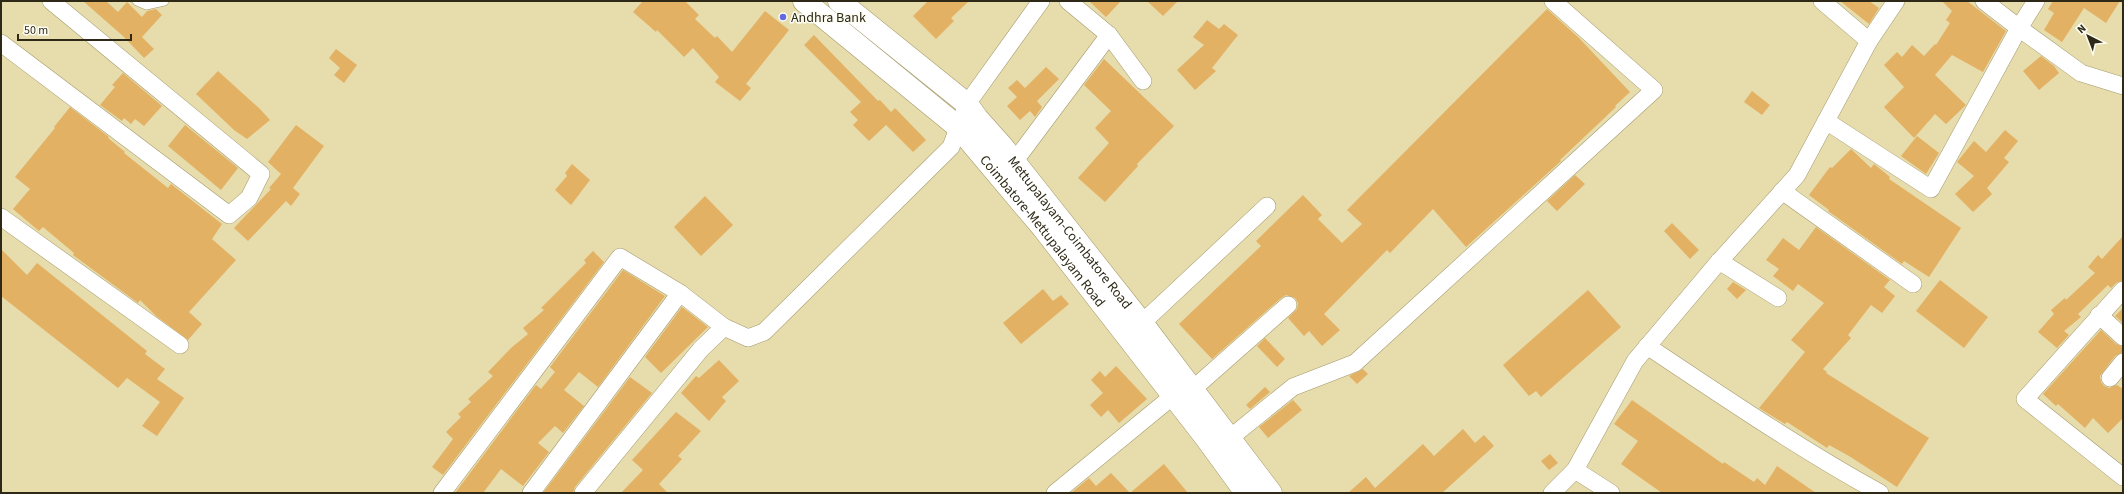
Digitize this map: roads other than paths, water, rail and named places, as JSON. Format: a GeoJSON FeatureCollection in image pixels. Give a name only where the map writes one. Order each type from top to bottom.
{"type":"FeatureCollection","features":[{"type":"Feature","properties":{"kind":"highway","name":"Coimbatore-Mettupalayam Road"},"geometry":{"type":"LineString","coordinates":[[804,1],[958,127],[1183,392],[1246,493]]}},
{"type":"Feature","properties":{"kind":"highway","name":"Mettupalayam-Coimbatore Road"},"geometry":{"type":"LineString","coordinates":[[839,1],[967,104],[1142,323],[1183,392],[1230,438],[1271,493]]}},
{"type":"Feature","properties":{"kind":"street"},"geometry":{"type":"LineString","coordinates":[[1,43],[229,215],[249,198],[261,174],[51,1]]}},
{"type":"Feature","properties":{"kind":"street"},"geometry":{"type":"LineString","coordinates":[[442,493],[620,257],[680,293],[724,326],[748,338],[764,332],[951,147],[967,104],[1041,1]]}},
{"type":"Feature","properties":{"kind":"street"},"geometry":{"type":"LineString","coordinates":[[1068,1],[1109,35],[1143,81]]}},
{"type":"Feature","properties":{"kind":"street"},"geometry":{"type":"LineString","coordinates":[[1230,438],[1293,387],[1355,363],[1654,90],[1552,1]]}},
{"type":"Feature","properties":{"kind":"street"},"geometry":{"type":"LineString","coordinates":[[1822,1],[1869,41]]}},
{"type":"Feature","properties":{"kind":"street"},"geometry":{"type":"LineString","coordinates":[[1552,493],[1575,470],[1634,361],[1719,261],[1797,175],[1869,41],[1896,1]]}},
{"type":"Feature","properties":{"kind":"street"},"geometry":{"type":"LineString","coordinates":[[1984,1],[2081,73],[2123,86]]}},
{"type":"Feature","properties":{"kind":"street"},"geometry":{"type":"LineString","coordinates":[[1826,121],[1931,189],[2019,28],[2036,1]]}},
{"type":"Feature","properties":{"kind":"street"},"geometry":{"type":"LineString","coordinates":[[1014,162],[1109,35]]}},
{"type":"Feature","properties":{"kind":"street"},"geometry":{"type":"LineString","coordinates":[[1782,192],[1913,284]]}},
{"type":"Feature","properties":{"kind":"street"},"geometry":{"type":"LineString","coordinates":[[1142,323],[1267,206]]}},
{"type":"Feature","properties":{"kind":"street"},"geometry":{"type":"LineString","coordinates":[[1,217],[180,345]]}},
{"type":"Feature","properties":{"kind":"street"},"geometry":{"type":"LineString","coordinates":[[1719,261],[1778,298]]}},
{"type":"Feature","properties":{"kind":"street"},"geometry":{"type":"LineString","coordinates":[[2123,290],[2099,315],[2026,399],[2123,477]]}},
{"type":"Feature","properties":{"kind":"street"},"geometry":{"type":"LineString","coordinates":[[531,493],[680,293]]}},
{"type":"Feature","properties":{"kind":"street"},"geometry":{"type":"LineString","coordinates":[[1055,493],[1183,392],[1288,305]]}},
{"type":"Feature","properties":{"kind":"street"},"geometry":{"type":"LineString","coordinates":[[2099,315],[2123,337]]}},
{"type":"Feature","properties":{"kind":"street"},"geometry":{"type":"LineString","coordinates":[[583,493],[701,349],[724,326]]}},
{"type":"Feature","properties":{"kind":"street"},"geometry":{"type":"LineString","coordinates":[[1647,346],[1784,436],[1880,493]]}},
{"type":"Feature","properties":{"kind":"street"},"geometry":{"type":"LineString","coordinates":[[2110,378],[2123,362]]}},
{"type":"Feature","properties":{"kind":"street"},"geometry":{"type":"LineString","coordinates":[[1575,470],[1611,493]]}},
{"type":"Feature","properties":{"kind":"lane"},"geometry":{"type":"LineString","coordinates":[[137,1],[146,5],[164,1]]}},
{"type":"Feature","properties":{"kind":"place","name":"Andhra Bank"},"geometry":{"type":"Point","coordinates":[783,17]}}]}
